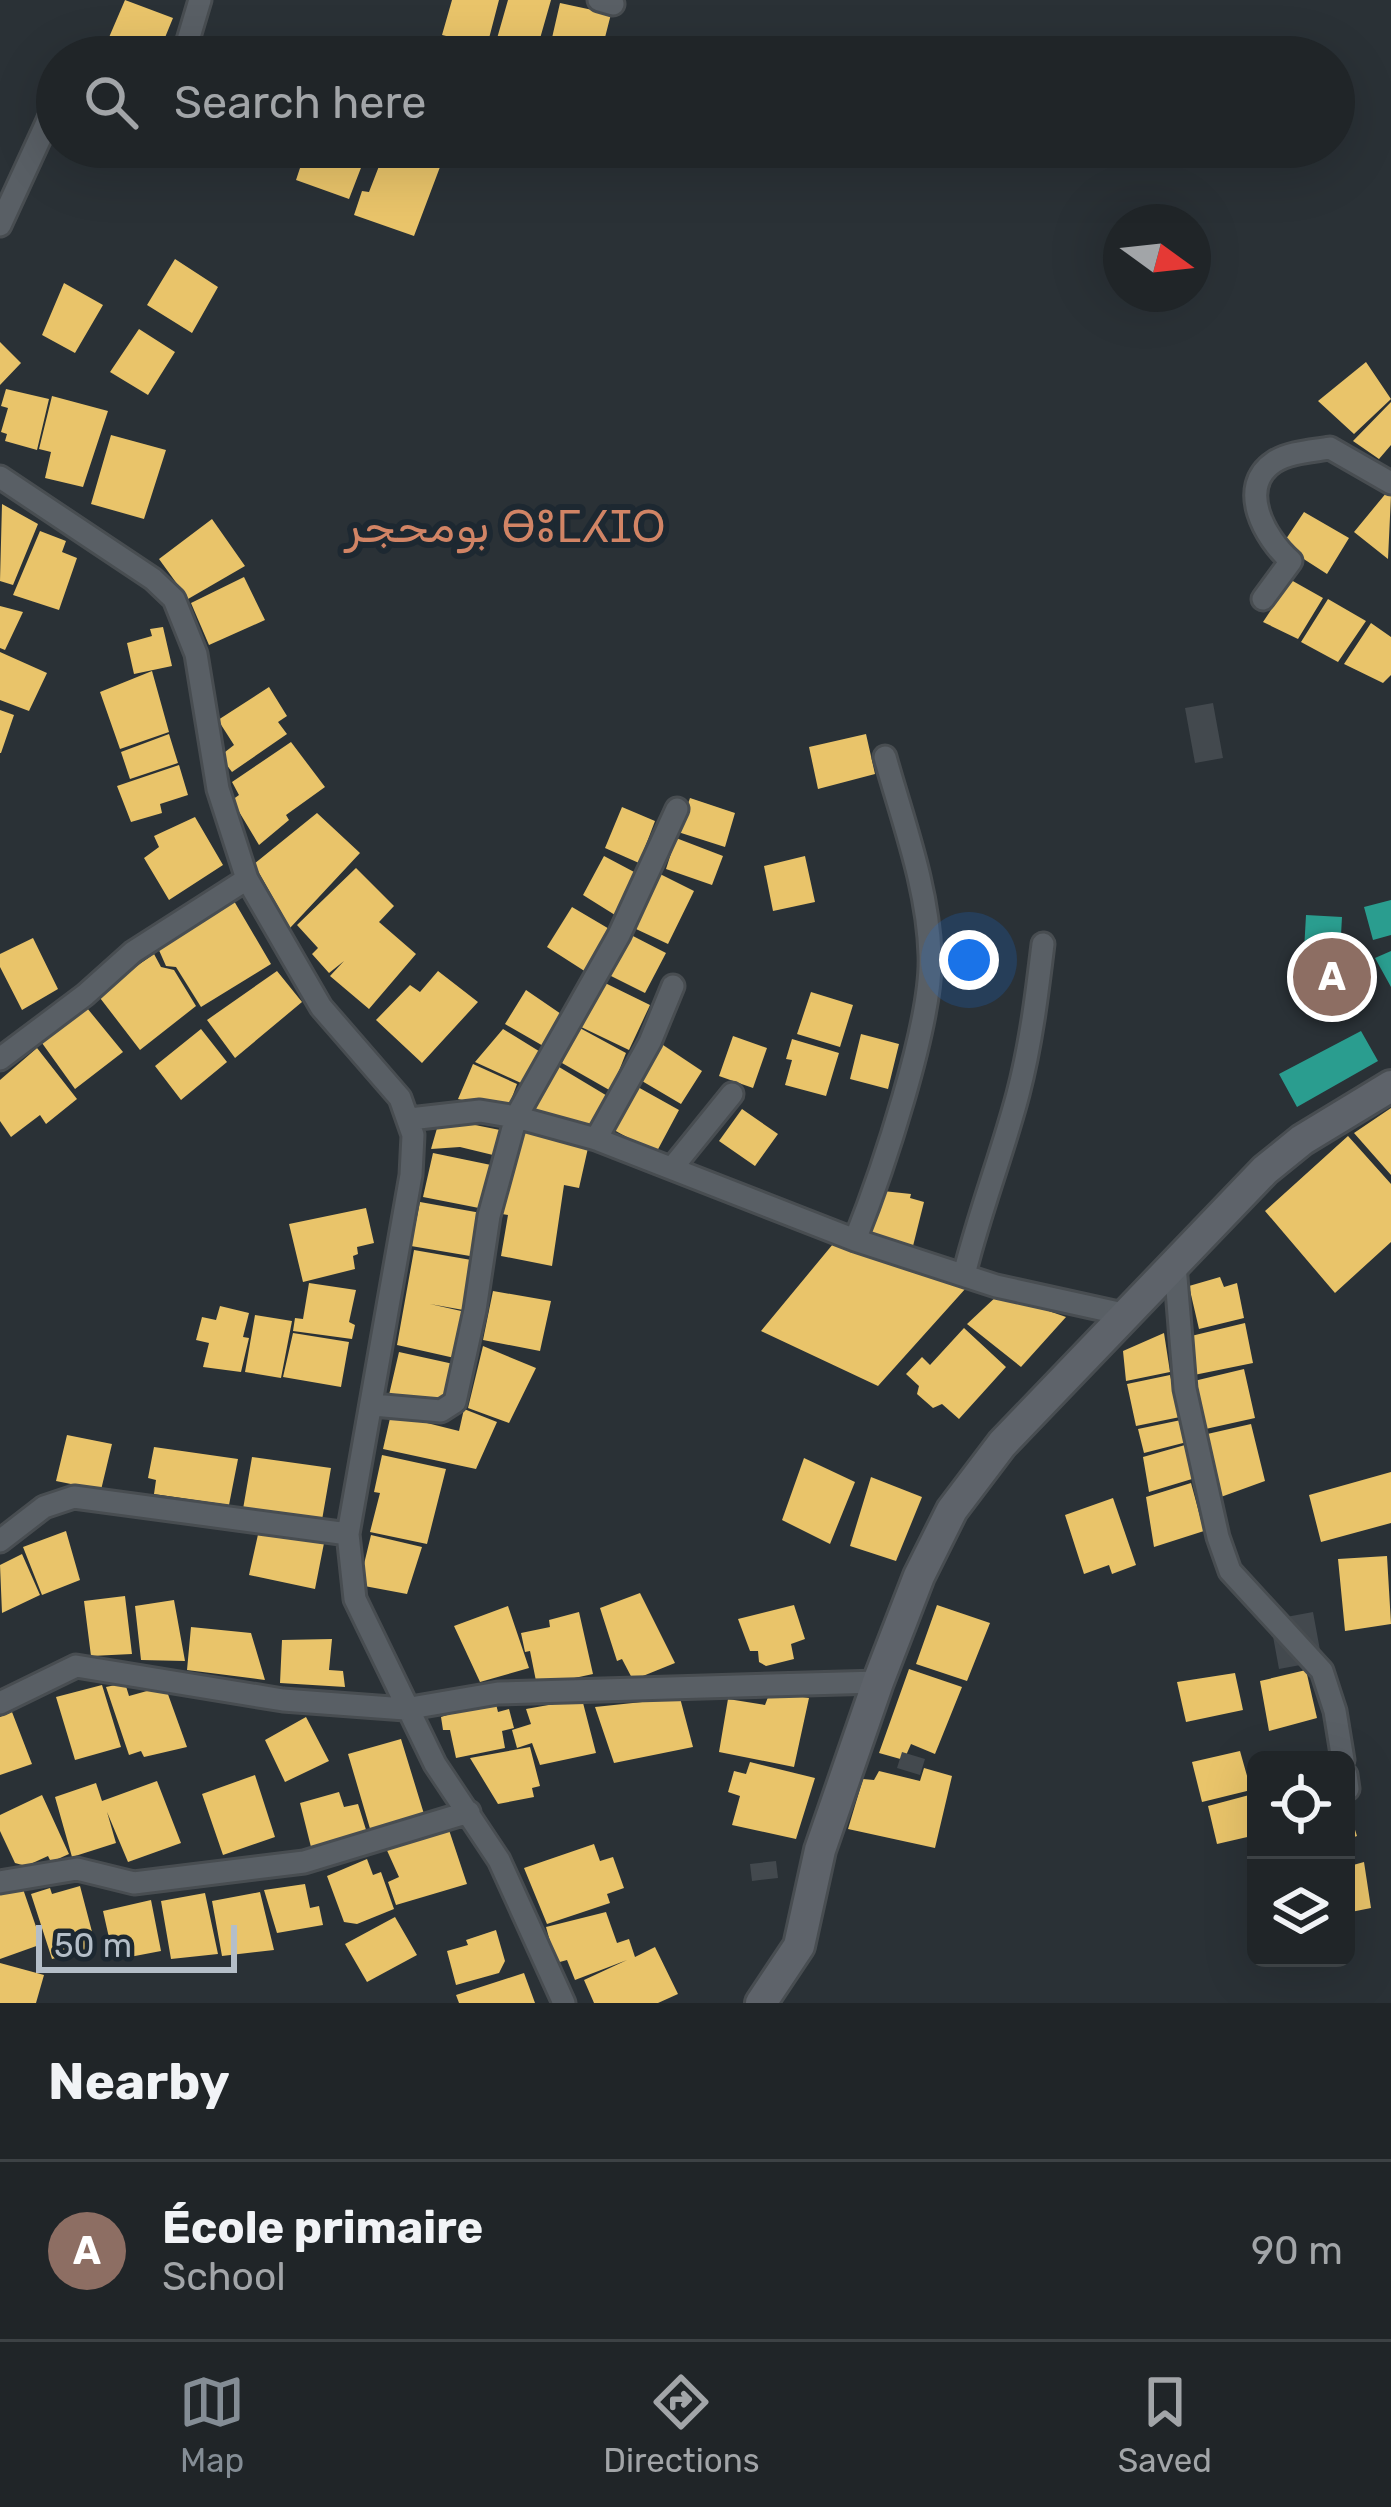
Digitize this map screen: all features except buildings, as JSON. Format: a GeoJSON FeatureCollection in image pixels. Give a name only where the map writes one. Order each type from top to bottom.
{"type":"FeatureCollection","features":[{"type":"Feature","properties":{"kind":"street"},"geometry":{"type":"LineString","coordinates":[[189,36],[200,0]]}},
{"type":"Feature","properties":{"kind":"street"},"geometry":{"type":"LineString","coordinates":[[0,225],[36,147]]}},
{"type":"Feature","properties":{"kind":"street"},"geometry":{"type":"LineString","coordinates":[[1263,598],[1291,561],[1261,526],[1257,490],[1262,471],[1278,458],[1330,448],[1391,483]]}},
{"type":"Feature","properties":{"kind":"street"},"geometry":{"type":"LineString","coordinates":[[1,479],[154,579],[174,599],[196,654],[218,789],[247,879],[321,1007],[400,1098],[410,1119],[411,1175],[349,1534],[355,1599],[435,1764],[500,1860],[564,2003]]}},
{"type":"Feature","properties":{"kind":"street"},"geometry":{"type":"LineString","coordinates":[[855,1240],[905,1082],[931,959],[925,901],[885,757]]}},
{"type":"Feature","properties":{"kind":"street"},"geometry":{"type":"LineString","coordinates":[[373,1405],[441,1411],[455,1402],[489,1216],[516,1117],[619,935],[676,809]]}},
{"type":"Feature","properties":{"kind":"street"},"geometry":{"type":"LineString","coordinates":[[0,1059],[133,952],[247,879]]}},
{"type":"Feature","properties":{"kind":"street"},"geometry":{"type":"LineString","coordinates":[[964,1275],[980,1207],[1004,1148],[1020,1089],[1034,1024],[1043,944]]}},
{"type":"Feature","properties":{"kind":"street"},"geometry":{"type":"LineString","coordinates":[[596,1139],[650,1042],[673,986]]}},
{"type":"Feature","properties":{"kind":"street"},"geometry":{"type":"LineString","coordinates":[[761,2003],[799,1946],[820,1850],[878,1682],[919,1576],[952,1510],[1002,1444],[1265,1170],[1302,1140],[1391,1086]]}},
{"type":"Feature","properties":{"kind":"street"},"geometry":{"type":"LineString","coordinates":[[672,1168],[732,1094]]}},
{"type":"Feature","properties":{"kind":"street"},"geometry":{"type":"LineString","coordinates":[[410,1119],[480,1111],[516,1117],[596,1139],[855,1240],[1056,1302],[1123,1314]]}},
{"type":"Feature","properties":{"kind":"street"},"geometry":{"type":"LineString","coordinates":[[1175,1265],[1185,1389],[1218,1537],[1230,1571],[1322,1671],[1342,1751]]}},
{"type":"Feature","properties":{"kind":"street"},"geometry":{"type":"LineString","coordinates":[[0,1541],[44,1508],[74,1497],[349,1534]]}},
{"type":"Feature","properties":{"kind":"street"},"geometry":{"type":"LineString","coordinates":[[0,1702],[76,1666],[283,1700],[405,1709],[498,1693],[878,1682]]}},
{"type":"Feature","properties":{"kind":"street"},"geometry":{"type":"LineString","coordinates":[[0,1882],[77,1869],[134,1883],[304,1862],[470,1813]]}},
{"type":"Feature","properties":{"kind":"place","name":"École primaire"},"geometry":{"type":"Point","coordinates":[1332,977]}},
{"type":"Feature","properties":{"kind":"district","name":"بومحجر ⴱⵓⵎⵃⵊⵔ"},"geometry":{"type":"Point","coordinates":[506,526]}}]}
